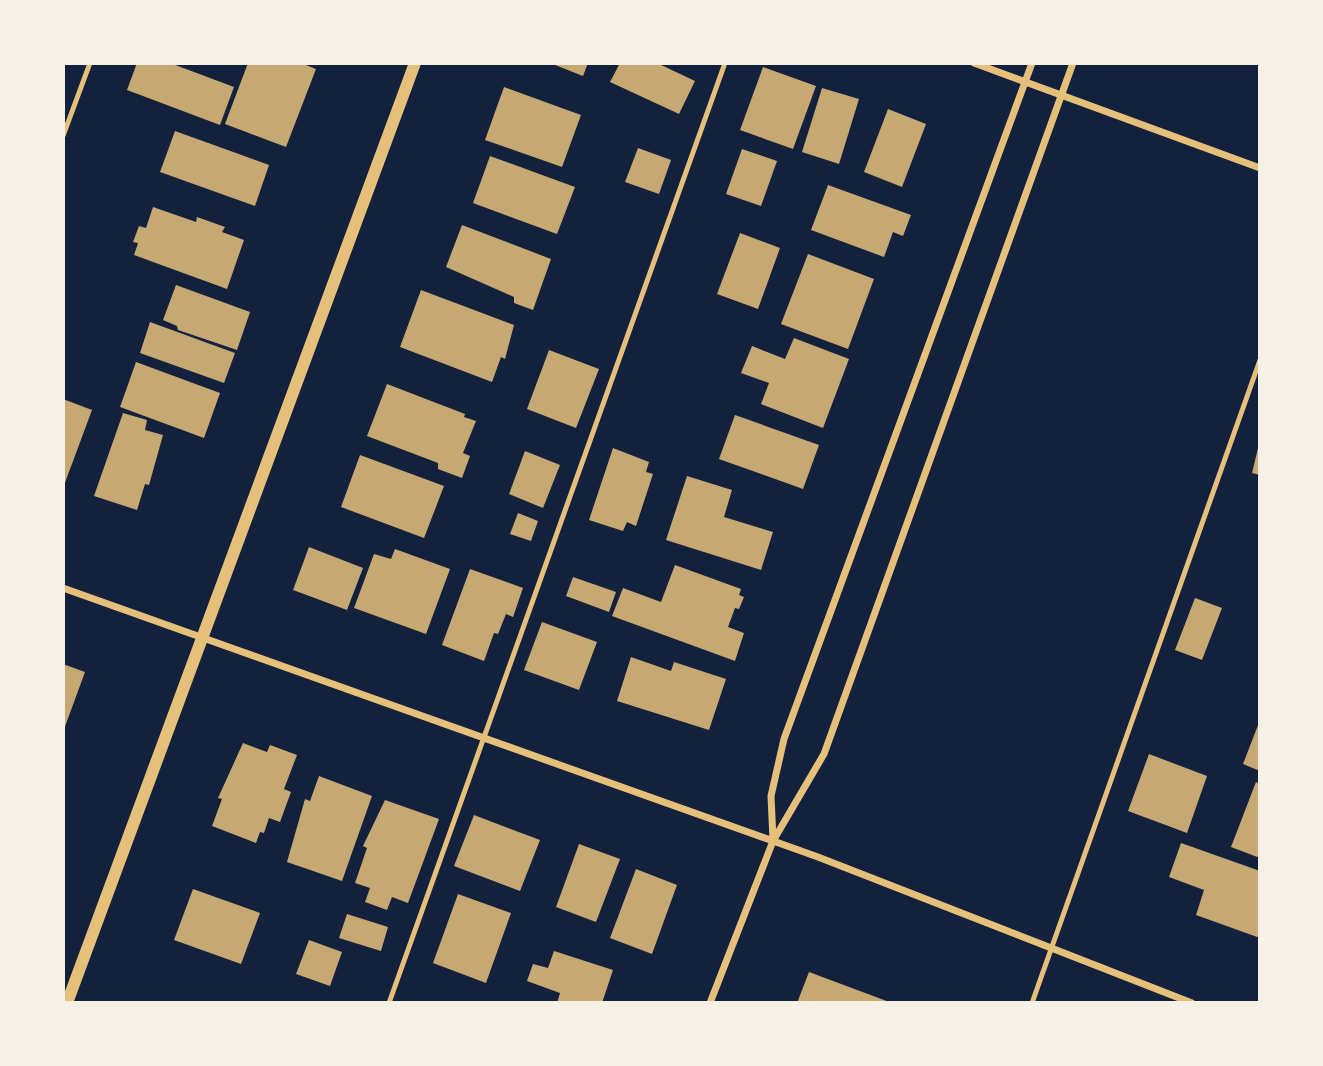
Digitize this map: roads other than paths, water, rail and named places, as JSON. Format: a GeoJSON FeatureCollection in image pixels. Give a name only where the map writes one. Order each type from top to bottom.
{"type":"FeatureCollection","features":[{"type":"Feature","properties":{"kind":"street"},"geometry":{"type":"LineString","coordinates":[[67,1003],[415,63]]}},
{"type":"Feature","properties":{"kind":"street"},"geometry":{"type":"LineString","coordinates":[[974,63],[1260,168]]}},
{"type":"Feature","properties":{"kind":"street"},"geometry":{"type":"LineString","coordinates":[[773,841],[771,796],[784,739],[1032,63]]}},
{"type":"Feature","properties":{"kind":"street"},"geometry":{"type":"LineString","coordinates":[[710,1003],[773,841],[824,754],[1073,63]]}},
{"type":"Feature","properties":{"kind":"street"},"geometry":{"type":"LineString","coordinates":[[63,588],[773,841],[1192,1003]]}},
{"type":"Feature","properties":{"kind":"lane"},"geometry":{"type":"LineString","coordinates":[[63,136],[90,63]]}},
{"type":"Feature","properties":{"kind":"lane"},"geometry":{"type":"LineString","coordinates":[[388,1003],[725,63]]}},
{"type":"Feature","properties":{"kind":"lane"},"geometry":{"type":"LineString","coordinates":[[1032,1003],[1260,360]]}}]}
